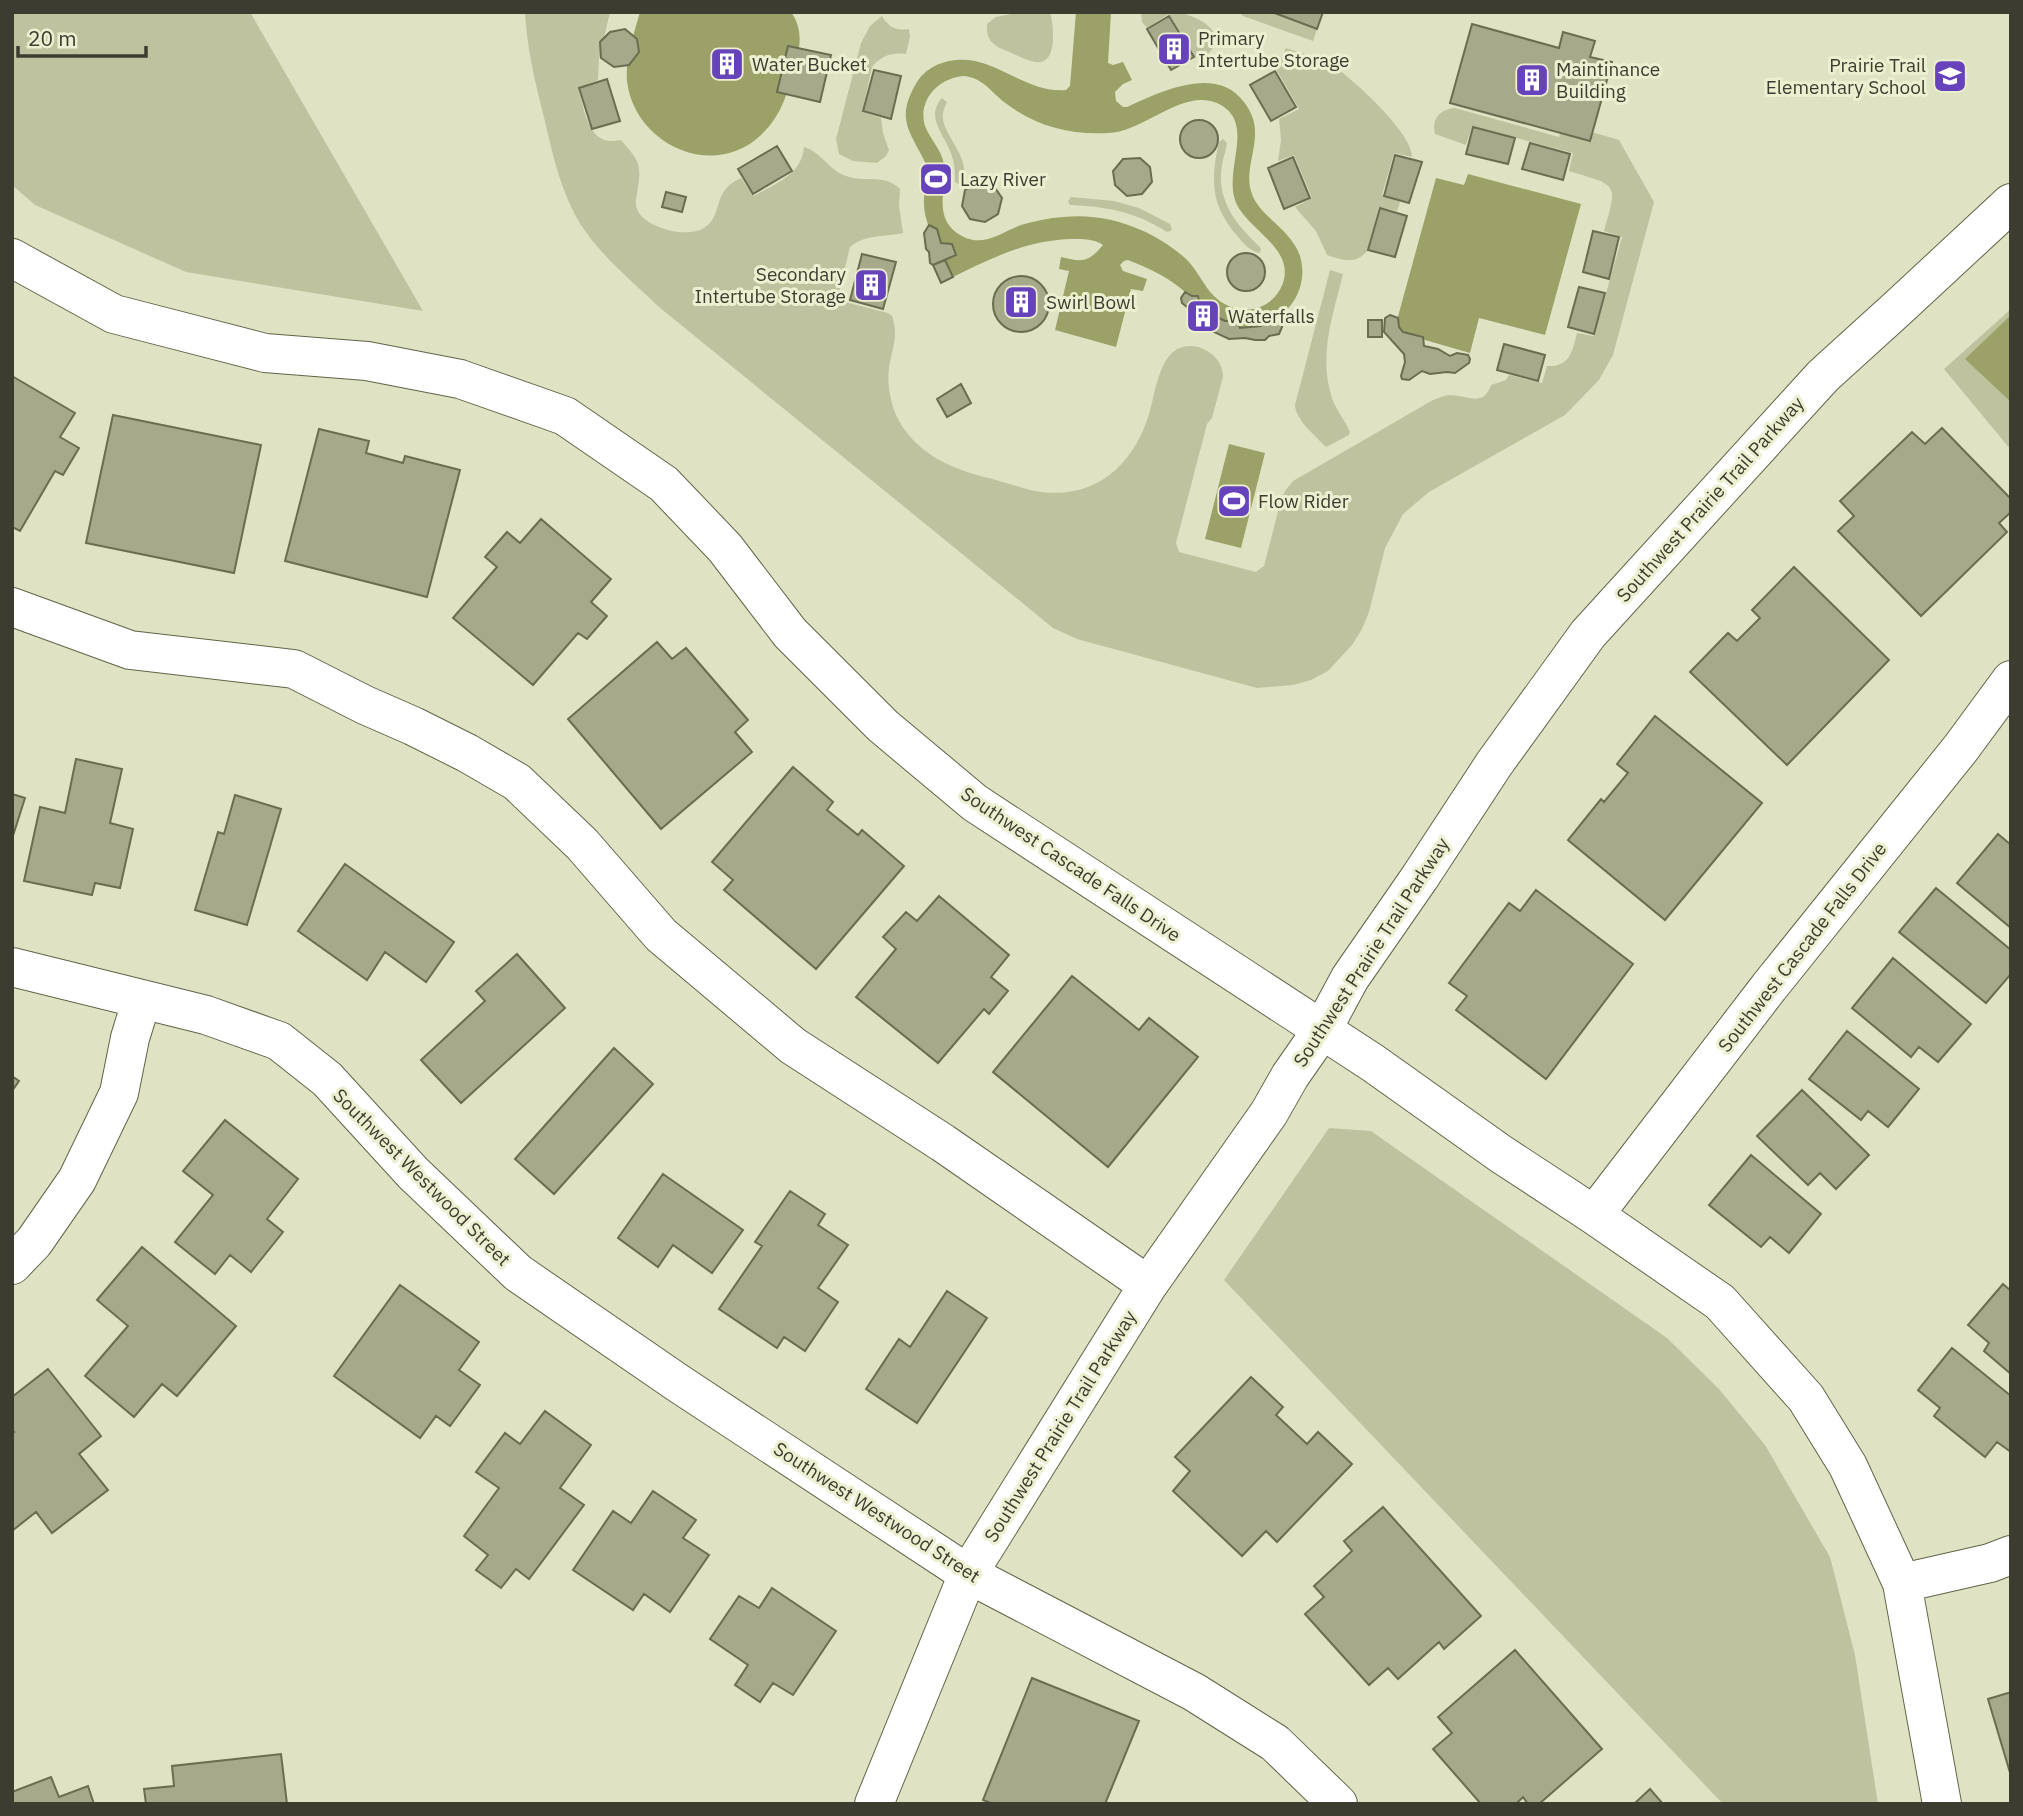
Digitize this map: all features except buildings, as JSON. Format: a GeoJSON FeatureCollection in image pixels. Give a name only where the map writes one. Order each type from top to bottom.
{"type":"FeatureCollection","features":[{"type":"Feature","properties":{"kind":"street","name":"Southwest Prairie Trail Parkway"},"geometry":{"type":"LineString","coordinates":[[874,1804],[968,1574],[1148,1285],[1269,1113],[1290,1076],[1322,1030],[1350,978],[1494,764],[1588,634],[1823,376],[2011,203]]}},
{"type":"Feature","properties":{"kind":"street","name":"Southwest Cascade Falls Drive"},"geometry":{"type":"LineString","coordinates":[[12,258],[114,314],[265,353],[367,361],[460,379],[565,416],[664,484],[725,548],[790,633],[883,726],[975,803],[1373,1063],[1501,1154],[1720,1302],[1806,1398],[1849,1466],[1902,1583],[1942,1804]]}},
{"type":"Feature","properties":{"kind":"street"},"geometry":{"type":"LineString","coordinates":[[12,607],[130,650],[295,669],[457,748],[517,782],[582,844],[661,935],[793,1046],[943,1143],[1148,1285]]}},
{"type":"Feature","properties":{"kind":"street","name":"Southwest Cascade Falls Drive"},"geometry":{"type":"LineString","coordinates":[[1594,1215],[1769,987],[1961,748],[2011,680]]}},
{"type":"Feature","properties":{"kind":"street","name":"Southwest Westwood Street"},"geometry":{"type":"LineString","coordinates":[[12,967],[206,1014],[279,1041],[327,1079],[413,1173],[518,1273],[968,1574],[1194,1692],[1252,1728],[1275,1743],[1338,1804]]}},
{"type":"Feature","properties":{"kind":"street"},"geometry":{"type":"LineString","coordinates":[[12,1265],[34,1242],[77,1180],[120,1093],[130,1038],[142,999]]}},
{"type":"Feature","properties":{"kind":"street"},"geometry":{"type":"LineString","coordinates":[[1902,1583],[1990,1563],[2011,1555]]}},
{"type":"Feature","properties":{"kind":"shaded area"},"geometry":{"type":"Polygon","coordinates":[[[12,12],[250,12],[423,311],[186,272],[35,205],[12,185],[12,12]]]}},
{"type":"Feature","properties":{"kind":"shaded area"},"geometry":{"type":"Polygon","coordinates":[[[525,12],[610,12],[599,59],[598,80],[578,88],[586,117],[595,133],[610,141],[621,140],[636,159],[639,176],[636,207],[648,222],[678,232],[704,228],[714,216],[721,196],[731,184],[741,178],[754,196],[793,172],[802,157],[804,147],[815,152],[846,176],[887,181],[900,189],[899,206],[903,233],[869,238],[850,247],[837,300],[892,316],[895,336],[888,379],[894,410],[912,439],[945,463],[970,473],[1041,492],[1080,490],[1111,474],[1135,447],[1150,411],[1160,372],[1173,352],[1189,346],[1206,350],[1213,355],[1222,369],[1223,377],[1212,418],[1207,424],[1176,543],[1179,552],[1256,572],[1264,566],[1281,500],[1293,481],[1433,400],[1450,395],[1479,398],[1488,392],[1491,385],[1506,380],[1509,375],[1542,383],[1547,366],[1561,364],[1569,357],[1577,333],[1594,336],[1622,237],[1604,231],[1611,203],[1610,188],[1597,180],[1569,171],[1573,153],[1472,126],[1466,145],[1435,134],[1434,124],[1441,113],[1455,108],[1559,137],[1560,133],[1589,141],[1592,132],[1619,140],[1654,202],[1613,355],[1599,380],[1565,415],[1429,492],[1403,514],[1385,548],[1362,629],[1352,645],[1328,671],[1293,685],[1257,688],[1077,639],[1053,628],[659,307],[598,247],[581,225],[567,198],[553,156],[537,88],[529,51],[525,12]]]}},
{"type":"Feature","properties":{"kind":"shaded area"},"geometry":{"type":"Polygon","coordinates":[[[640,12],[791,12],[799,33],[796,61],[782,105],[761,135],[742,148],[721,155],[699,155],[679,149],[660,138],[644,122],[633,103],[627,81],[629,55],[640,12]]]}},
{"type":"Feature","properties":{"kind":"shaded area"},"geometry":{"type":"Polygon","coordinates":[[[1021,12],[1050,13],[1052,50],[1045,60],[1035,62],[1021,58],[998,47],[989,37],[987,24],[996,17],[1021,12]]]}},
{"type":"Feature","properties":{"kind":"shaded area","name":"Lazy River"},"geometry":{"type":"Polygon","coordinates":[[[1076,12],[1111,12],[1108,63],[1113,65],[1123,62],[1132,80],[1115,92],[1116,101],[1123,107],[1171,89],[1203,83],[1219,85],[1232,91],[1244,102],[1255,127],[1249,179],[1252,194],[1262,210],[1290,238],[1300,256],[1302,280],[1299,291],[1286,311],[1267,324],[1255,327],[1239,329],[1226,325],[1211,317],[1173,283],[1128,260],[1120,265],[1123,271],[1147,279],[1143,291],[1131,289],[1116,347],[1055,330],[1069,271],[1059,269],[1061,257],[1084,260],[1098,251],[1103,245],[1100,243],[1076,239],[1025,246],[953,277],[945,260],[953,256],[941,246],[928,224],[924,208],[927,166],[907,126],[907,106],[917,82],[935,66],[967,60],[987,64],[1042,88],[1066,90],[1070,86],[1076,12]],[[956,77],[939,85],[928,99],[923,116],[925,126],[944,164],[945,218],[957,233],[966,238],[982,240],[1021,225],[1058,217],[1103,218],[1132,226],[1169,246],[1189,262],[1214,296],[1223,303],[1253,309],[1271,301],[1278,293],[1285,270],[1282,259],[1240,210],[1235,200],[1233,173],[1237,133],[1235,121],[1229,111],[1217,103],[1190,101],[1122,131],[1080,132],[1053,127],[1028,117],[972,78],[956,77]]]}},
{"type":"Feature","properties":{"kind":"shaded area"},"geometry":{"type":"Polygon","coordinates":[[[1141,12],[1176,12],[1193,17],[1213,32],[1216,39],[1214,47],[1207,55],[1195,57],[1169,14],[1147,28],[1142,22],[1141,12]]]}},
{"type":"Feature","properties":{"kind":"shaded area"},"geometry":{"type":"Polygon","coordinates":[[[1239,12],[1272,12],[1317,29],[1313,41],[1243,16],[1239,12]]]}},
{"type":"Feature","properties":{"kind":"shaded area"},"geometry":{"type":"Polygon","coordinates":[[[882,16],[894,28],[909,29],[910,37],[906,54],[887,56],[872,67],[862,112],[881,118],[889,150],[877,163],[853,161],[839,154],[836,139],[861,43],[870,26],[882,16]]]}},
{"type":"Feature","properties":{"kind":"shaded area"},"geometry":{"type":"Polygon","coordinates":[[[1286,48],[1325,61],[1345,75],[1382,109],[1410,147],[1412,157],[1394,153],[1382,195],[1400,202],[1397,211],[1379,207],[1367,251],[1353,260],[1327,255],[1316,231],[1295,207],[1312,198],[1294,155],[1278,161],[1281,140],[1279,119],[1299,109],[1276,69],[1286,48]]]}},
{"type":"Feature","properties":{"kind":"shaded area"},"geometry":{"type":"Polygon","coordinates":[[[942,98],[947,102],[943,114],[945,125],[964,168],[960,185],[955,182],[951,152],[936,121],[935,113],[942,98]]]}},
{"type":"Feature","properties":{"kind":"shaded area"},"geometry":{"type":"Polygon","coordinates":[[[1223,139],[1227,143],[1221,178],[1225,201],[1244,231],[1261,248],[1260,253],[1245,245],[1238,237],[1222,215],[1218,204],[1214,169],[1219,142],[1223,139]]]}},
{"type":"Feature","properties":{"kind":"shaded area"},"geometry":{"type":"Polygon","coordinates":[[[1468,174],[1581,204],[1545,335],[1479,318],[1470,353],[1394,331],[1436,178],[1464,185],[1468,174]]]}},
{"type":"Feature","properties":{"kind":"shaded area"},"geometry":{"type":"Polygon","coordinates":[[[1071,197],[1114,201],[1139,208],[1170,224],[1172,230],[1165,231],[1143,219],[1119,211],[1070,205],[1068,201],[1071,197]]]}},
{"type":"Feature","properties":{"kind":"shaded area"},"geometry":{"type":"Polygon","coordinates":[[[1330,270],[1343,274],[1328,336],[1326,367],[1332,398],[1350,432],[1326,447],[1303,422],[1295,405],[1330,270]]]}},
{"type":"Feature","properties":{"kind":"shaded area"},"geometry":{"type":"Polygon","coordinates":[[[2011,309],[2011,450],[1944,369],[2011,309]]]}},
{"type":"Feature","properties":{"kind":"shaded area"},"geometry":{"type":"Polygon","coordinates":[[[2011,315],[2011,402],[1965,359],[2011,315]]]}},
{"type":"Feature","properties":{"kind":"shaded area","name":"Flow Rider"},"geometry":{"type":"Polygon","coordinates":[[[1229,444],[1265,453],[1241,548],[1205,539],[1229,444]]]}},
{"type":"Feature","properties":{"kind":"shaded area"},"geometry":{"type":"Polygon","coordinates":[[[1329,1128],[1371,1131],[1667,1338],[1719,1389],[1765,1445],[1830,1557],[1855,1655],[1878,1804],[1723,1804],[1224,1280],[1329,1128]]]}},
{"type":"Feature","properties":{"kind":"place","name":"Primary Intertube Storage"},"geometry":{"type":"Point","coordinates":[1174,49]}},
{"type":"Feature","properties":{"kind":"place","name":"Water Bucket"},"geometry":{"type":"Point","coordinates":[727,64]}},
{"type":"Feature","properties":{"kind":"place","name":"Prairie Trail Elementary School"},"geometry":{"type":"Point","coordinates":[1950,76]}},
{"type":"Feature","properties":{"kind":"place","name":"Maintinance Building"},"geometry":{"type":"Point","coordinates":[1532,80]}},
{"type":"Feature","properties":{"kind":"place","name":"Lazy River"},"geometry":{"type":"Point","coordinates":[936,179]}},
{"type":"Feature","properties":{"kind":"place","name":"Secondary Intertube Storage"},"geometry":{"type":"Point","coordinates":[871,285]}},
{"type":"Feature","properties":{"kind":"place","name":"Swirl Bowl"},"geometry":{"type":"Point","coordinates":[1021,302]}},
{"type":"Feature","properties":{"kind":"place","name":"Waterfalls"},"geometry":{"type":"Point","coordinates":[1203,316]}},
{"type":"Feature","properties":{"kind":"place","name":"Flow Rider"},"geometry":{"type":"Point","coordinates":[1234,501]}}]}
